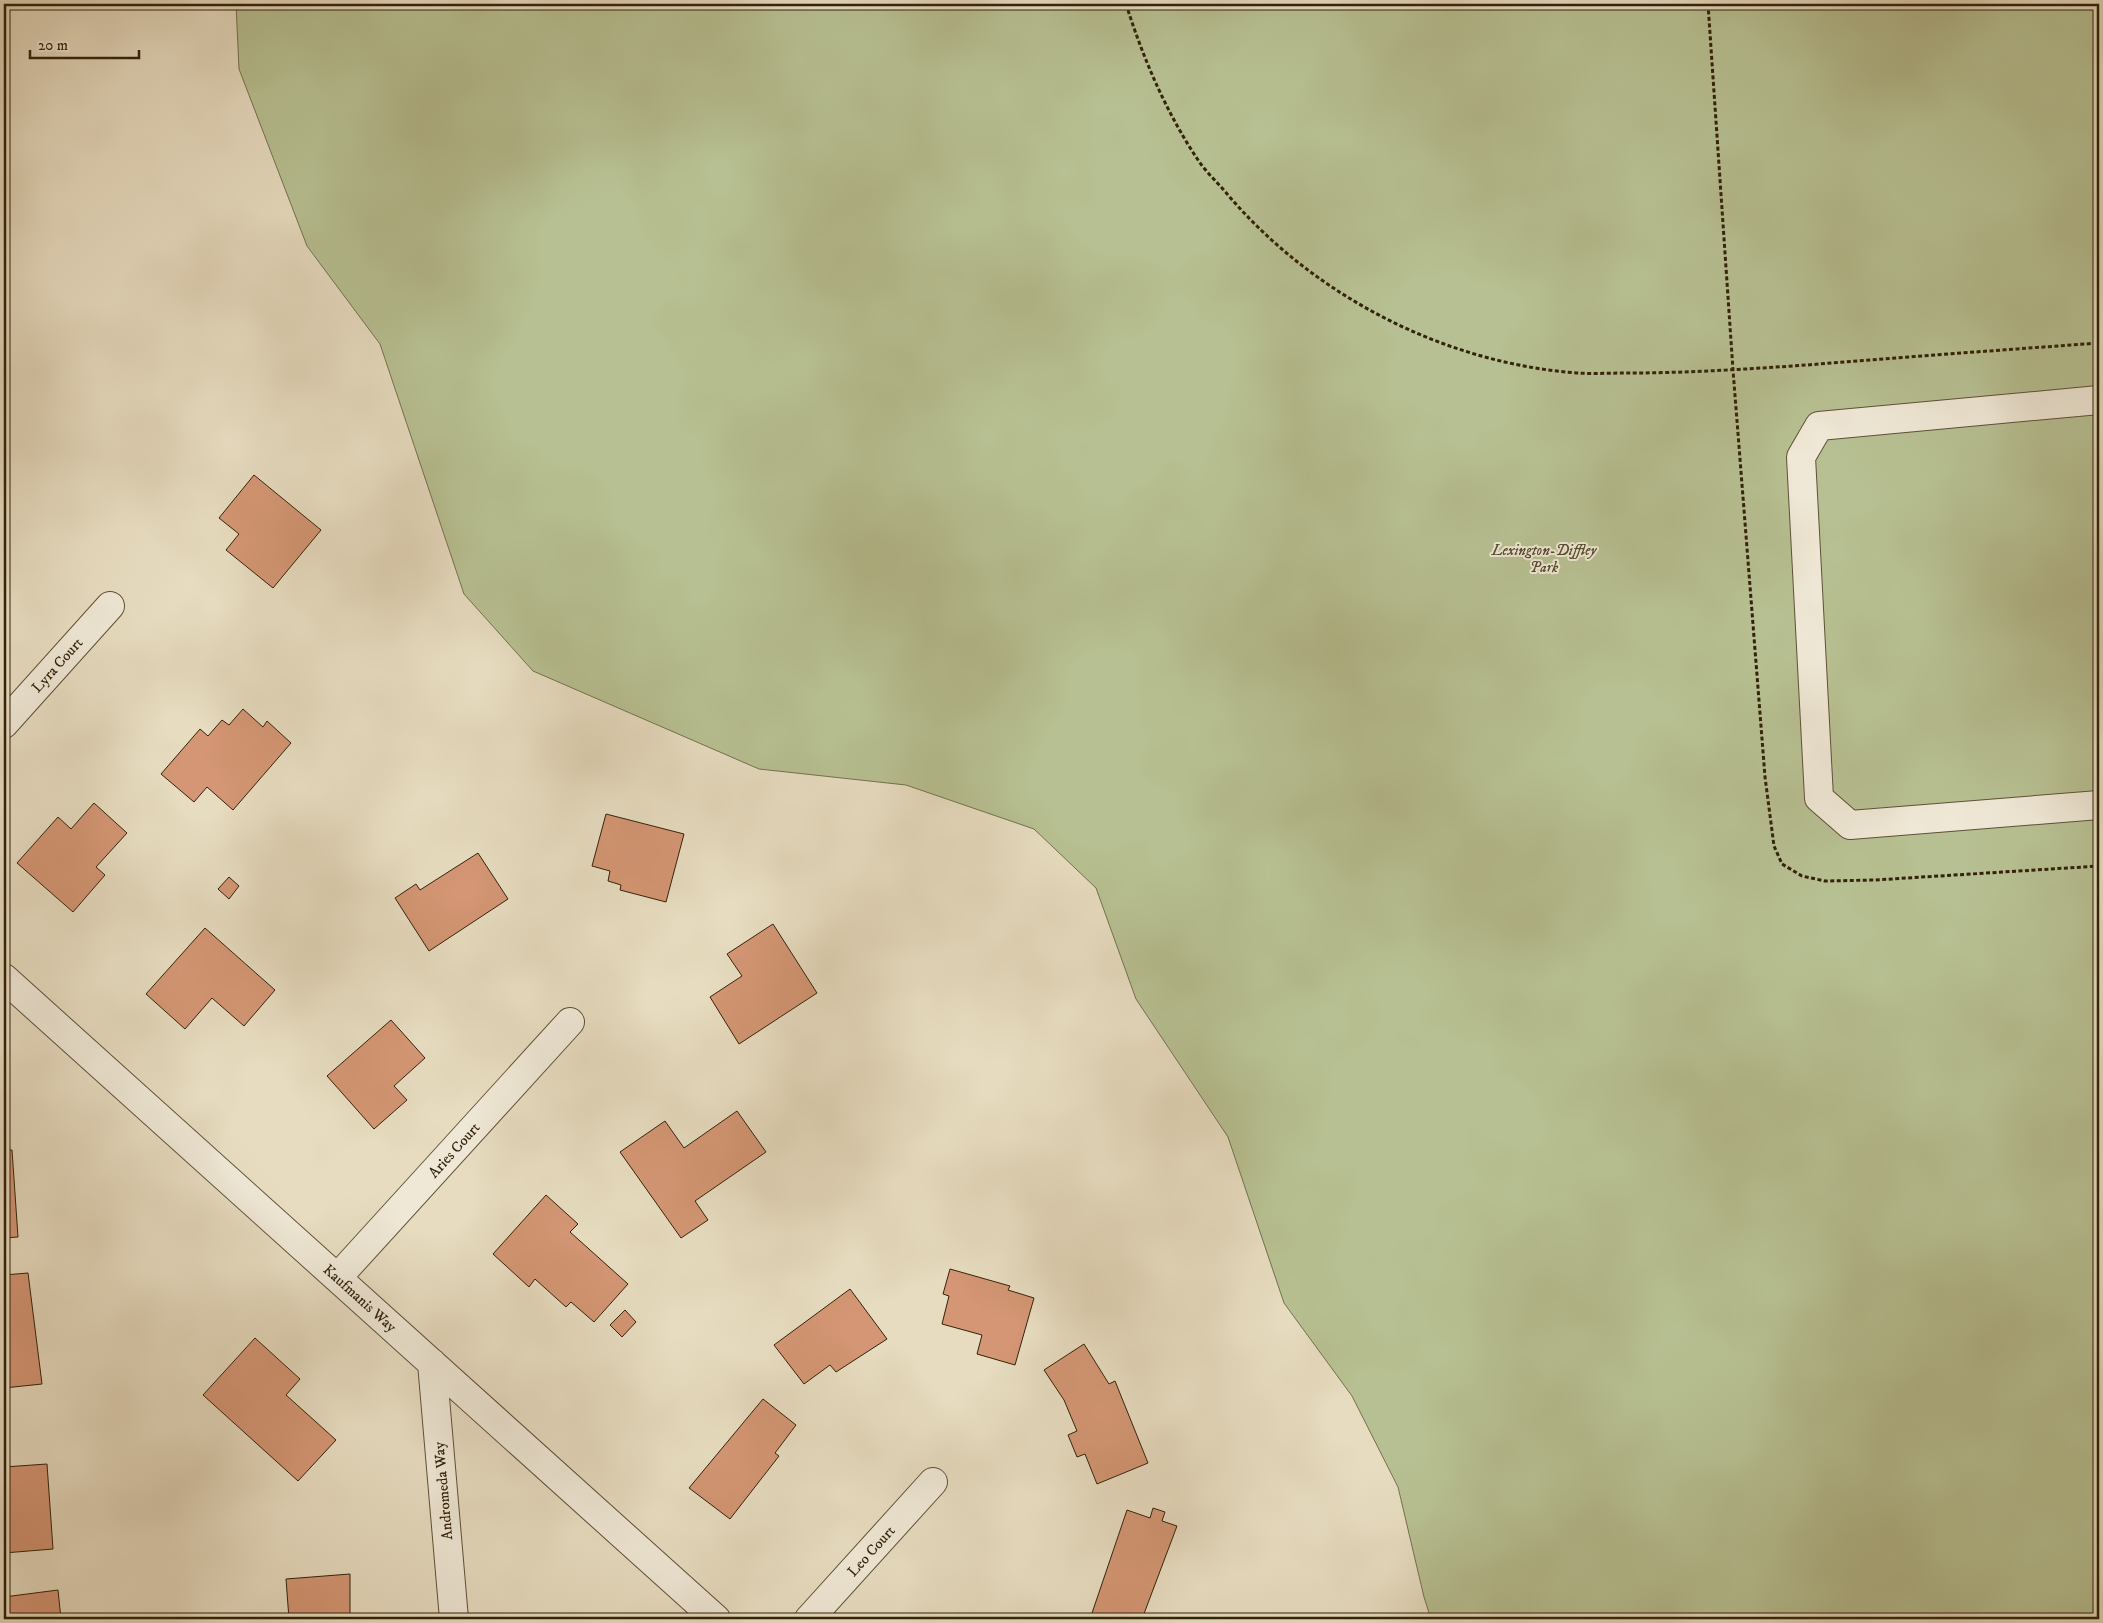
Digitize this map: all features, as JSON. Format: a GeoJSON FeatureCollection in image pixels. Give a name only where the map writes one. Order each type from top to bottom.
{"type":"FeatureCollection","features":[{"type":"Feature","properties":{"kind":"street"},"geometry":{"type":"LineString","coordinates":[[2099,400],[1819,426],[1801,456],[1819,798],[1850,825],[2099,805]]}},
{"type":"Feature","properties":{"kind":"street","name":"Lyra Court"},"geometry":{"type":"LineString","coordinates":[[4,724],[110,606]]}},
{"type":"Feature","properties":{"kind":"street","name":"Kaufmanis Way"},"geometry":{"type":"LineString","coordinates":[[4,978],[716,1619]]}},
{"type":"Feature","properties":{"kind":"street","name":"Aries Court"},"geometry":{"type":"LineString","coordinates":[[338,1278],[570,1022]]}},
{"type":"Feature","properties":{"kind":"street","name":"Andromeda Way"},"geometry":{"type":"LineString","coordinates":[[432,1363],[454,1619]]}},
{"type":"Feature","properties":{"kind":"street","name":"Leo Court"},"geometry":{"type":"LineString","coordinates":[[809,1619],[933,1482]]}},
{"type":"Feature","properties":{"kind":"path"},"geometry":{"type":"LineString","coordinates":[[1126,4],[1160,94],[1199,161],[1246,216],[1291,259],[1349,299],[1391,321],[1449,346],[1516,364],[1577,373],[1651,373],[1732,370],[2099,343]]}},
{"type":"Feature","properties":{"kind":"green space","name":"Lexington-Diffley Park"},"geometry":{"type":"Polygon","coordinates":[[[236,4],[2099,4],[2099,1619],[1431,1619],[1398,1487],[1352,1396],[1284,1303],[1228,1137],[1136,999],[1096,888],[1034,829],[906,785],[759,769],[533,671],[464,594],[380,344],[307,246],[239,69],[236,4]]]}},
{"type":"Feature","properties":{"kind":"building"},"geometry":{"type":"Polygon","coordinates":[[[254,475],[321,530],[273,588],[226,550],[239,534],[219,518],[254,475]]]}},
{"type":"Feature","properties":{"kind":"building"},"geometry":{"type":"Polygon","coordinates":[[[243,709],[263,727],[267,721],[291,743],[233,810],[207,787],[194,802],[161,774],[200,729],[208,736],[222,720],[229,725],[243,709]]]}},
{"type":"Feature","properties":{"kind":"building"},"geometry":{"type":"Polygon","coordinates":[[[94,803],[127,833],[96,867],[105,875],[73,912],[17,863],[58,817],[71,829],[94,803]]]}},
{"type":"Feature","properties":{"kind":"building"},"geometry":{"type":"Polygon","coordinates":[[[606,814],[684,834],[666,902],[620,890],[621,885],[608,881],[610,871],[592,866],[606,814]]]}},
{"type":"Feature","properties":{"kind":"building"},"geometry":{"type":"Polygon","coordinates":[[[478,853],[508,899],[429,951],[395,898],[416,884],[420,890],[478,853]]]}},
{"type":"Feature","properties":{"kind":"building"},"geometry":{"type":"Polygon","coordinates":[[[229,877],[239,886],[229,899],[218,889],[229,877]]]}},
{"type":"Feature","properties":{"kind":"building"},"geometry":{"type":"Polygon","coordinates":[[[773,924],[817,993],[739,1044],[710,997],[742,976],[727,954],[773,924]]]}},
{"type":"Feature","properties":{"kind":"building"},"geometry":{"type":"Polygon","coordinates":[[[205,928],[275,990],[244,1026],[212,998],[185,1029],[146,994],[205,928]]]}},
{"type":"Feature","properties":{"kind":"building"},"geometry":{"type":"Polygon","coordinates":[[[391,1020],[425,1058],[394,1086],[407,1100],[374,1129],[327,1076],[391,1020]]]}},
{"type":"Feature","properties":{"kind":"building"},"geometry":{"type":"Polygon","coordinates":[[[737,1111],[766,1152],[695,1201],[708,1220],[681,1238],[620,1152],[665,1121],[684,1148],[737,1111]]]}},
{"type":"Feature","properties":{"kind":"building"},"geometry":{"type":"Polygon","coordinates":[[[4,1150],[12,1150],[18,1237],[4,1238],[4,1150]]]}},
{"type":"Feature","properties":{"kind":"building"},"geometry":{"type":"Polygon","coordinates":[[[546,1195],[578,1224],[570,1232],[628,1284],[594,1322],[571,1302],[566,1307],[535,1279],[529,1287],[493,1254],[546,1195]]]}},
{"type":"Feature","properties":{"kind":"building"},"geometry":{"type":"Polygon","coordinates":[[[950,1269],[1010,1286],[1008,1290],[1034,1298],[1015,1365],[977,1354],[982,1335],[942,1324],[949,1296],[943,1294],[950,1269]]]}},
{"type":"Feature","properties":{"kind":"building"},"geometry":{"type":"Polygon","coordinates":[[[28,1273],[42,1384],[4,1388],[4,1275],[28,1273]]]}},
{"type":"Feature","properties":{"kind":"building"},"geometry":{"type":"Polygon","coordinates":[[[850,1289],[887,1339],[836,1372],[830,1365],[804,1384],[774,1345],[850,1289]]]}},
{"type":"Feature","properties":{"kind":"building"},"geometry":{"type":"Polygon","coordinates":[[[625,1310],[636,1322],[622,1337],[610,1325],[625,1310]]]}},
{"type":"Feature","properties":{"kind":"building"},"geometry":{"type":"Polygon","coordinates":[[[255,1338],[300,1379],[286,1395],[336,1440],[298,1481],[203,1395],[255,1338]]]}},
{"type":"Feature","properties":{"kind":"building"},"geometry":{"type":"Polygon","coordinates":[[[1084,1344],[1109,1384],[1115,1381],[1148,1463],[1097,1484],[1085,1454],[1077,1457],[1068,1435],[1077,1431],[1064,1400],[1044,1370],[1084,1344]]]}},
{"type":"Feature","properties":{"kind":"building"},"geometry":{"type":"Polygon","coordinates":[[[763,1399],[796,1425],[775,1453],[779,1456],[730,1519],[689,1488],[763,1399]]]}},
{"type":"Feature","properties":{"kind":"building"},"geometry":{"type":"Polygon","coordinates":[[[47,1464],[53,1549],[4,1553],[4,1467],[47,1464]]]}},
{"type":"Feature","properties":{"kind":"building"},"geometry":{"type":"Polygon","coordinates":[[[1153,1508],[1165,1512],[1162,1521],[1177,1526],[1142,1619],[1090,1619],[1127,1510],[1150,1518],[1153,1508]]]}},
{"type":"Feature","properties":{"kind":"building"},"geometry":{"type":"Polygon","coordinates":[[[350,1574],[350,1619],[289,1619],[286,1579],[350,1574]]]}},
{"type":"Feature","properties":{"kind":"building"},"geometry":{"type":"Polygon","coordinates":[[[58,1590],[61,1619],[4,1619],[4,1597],[58,1590]]]}}]}
